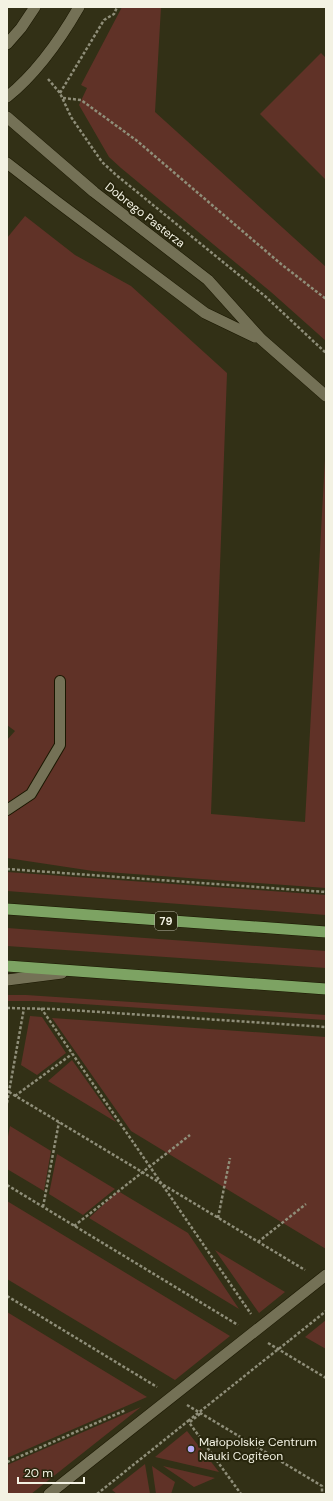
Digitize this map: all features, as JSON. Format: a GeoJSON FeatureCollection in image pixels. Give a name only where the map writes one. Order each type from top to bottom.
{"type":"FeatureCollection","features":[{"type":"Feature","properties":{"kind":"main road","name":"79"},"geometry":{"type":"LineString","coordinates":[[7,909],[326,932]]}},
{"type":"Feature","properties":{"kind":"main road"},"geometry":{"type":"LineString","coordinates":[[7,966],[326,989]]}},
{"type":"Feature","properties":{"kind":"street"},"geometry":{"type":"LineString","coordinates":[[7,44],[35,7]]}},
{"type":"Feature","properties":{"kind":"street"},"geometry":{"type":"LineString","coordinates":[[7,97],[37,68],[65,30],[79,7]]}},
{"type":"Feature","properties":{"kind":"street","name":"Dobrego Pasterza"},"geometry":{"type":"LineString","coordinates":[[7,117],[94,192],[208,280],[261,340],[326,396]]}},
{"type":"Feature","properties":{"kind":"street","name":"Dobrego Pasterza"},"geometry":{"type":"LineString","coordinates":[[7,163],[205,313],[261,340]]}},
{"type":"Feature","properties":{"kind":"street"},"geometry":{"type":"LineString","coordinates":[[7,980],[74,971]]}},
{"type":"Feature","properties":{"kind":"street"},"geometry":{"type":"LineString","coordinates":[[49,1494],[323,1277]]}},
{"type":"Feature","properties":{"kind":"lane"},"geometry":{"type":"LineString","coordinates":[[7,810],[31,794],[60,745],[60,681]]}},
{"type":"Feature","properties":{"kind":"path"},"geometry":{"type":"LineString","coordinates":[[60,93],[104,20],[114,14],[117,7]]}},
{"type":"Feature","properties":{"kind":"path"},"geometry":{"type":"LineString","coordinates":[[46,77],[60,93],[71,117],[102,162],[266,297],[326,353]]}},
{"type":"Feature","properties":{"kind":"path"},"geometry":{"type":"LineString","coordinates":[[62,98],[81,100],[136,140],[281,264],[326,299]]}},
{"type":"Feature","properties":{"kind":"path"},"geometry":{"type":"LineString","coordinates":[[7,869],[326,892]]}},
{"type":"Feature","properties":{"kind":"path"},"geometry":{"type":"LineString","coordinates":[[7,1008],[41,1008],[326,1027]]}},
{"type":"Feature","properties":{"kind":"path"},"geometry":{"type":"LineString","coordinates":[[7,1103],[24,1008]]}},
{"type":"Feature","properties":{"kind":"path"},"geometry":{"type":"LineString","coordinates":[[41,1008],[150,1166],[256,1330],[269,1344],[326,1378]]}},
{"type":"Feature","properties":{"kind":"path"},"geometry":{"type":"LineString","coordinates":[[16,1096],[72,1054]]}},
{"type":"Feature","properties":{"kind":"path"},"geometry":{"type":"LineString","coordinates":[[9,1092],[258,1242],[323,1277]]}},
{"type":"Feature","properties":{"kind":"path"},"geometry":{"type":"LineString","coordinates":[[43,1207],[59,1122]]}},
{"type":"Feature","properties":{"kind":"path"},"geometry":{"type":"LineString","coordinates":[[74,1226],[190,1135]]}},
{"type":"Feature","properties":{"kind":"path"},"geometry":{"type":"LineString","coordinates":[[218,1218],[230,1158]]}},
{"type":"Feature","properties":{"kind":"path"},"geometry":{"type":"LineString","coordinates":[[7,1185],[74,1226],[256,1330],[269,1344]]}},
{"type":"Feature","properties":{"kind":"path"},"geometry":{"type":"LineString","coordinates":[[258,1242],[306,1204]]}},
{"type":"Feature","properties":{"kind":"path"},"geometry":{"type":"LineString","coordinates":[[97,1494],[326,1311]]}},
{"type":"Feature","properties":{"kind":"path"},"geometry":{"type":"LineString","coordinates":[[7,1462],[129,1409]]}},
{"type":"Feature","properties":{"kind":"path"},"geometry":{"type":"LineString","coordinates":[[189,1421],[201,1413]]}},
{"type":"Feature","properties":{"kind":"path"},"geometry":{"type":"LineString","coordinates":[[189,1421],[242,1494]]}},
{"type":"Feature","properties":{"kind":"shaded area"},"geometry":{"type":"Polygon","coordinates":[[[122,7],[161,7],[155,112],[326,267],[326,341],[271,292],[109,157],[79,105],[87,88],[81,85],[122,7]]]}},
{"type":"Feature","properties":{"kind":"shaded area"},"geometry":{"type":"Polygon","coordinates":[[[321,53],[326,58],[326,180],[260,114],[321,53]]]}},
{"type":"Feature","properties":{"kind":"shaded area"},"geometry":{"type":"Polygon","coordinates":[[[25,216],[75,255],[131,286],[227,373],[211,814],[305,822],[326,441],[326,888],[93,871],[7,858],[7,740],[15,731],[7,725],[7,238],[25,216]]]}},
{"type":"Feature","properties":{"kind":"shaded area"},"geometry":{"type":"Polygon","coordinates":[[[7,872],[326,895],[326,915],[7,891],[7,872]]]}},
{"type":"Feature","properties":{"kind":"shaded area"},"geometry":{"type":"Polygon","coordinates":[[[7,928],[326,951],[326,968],[7,946],[7,928]]]}},
{"type":"Feature","properties":{"kind":"shaded area"},"geometry":{"type":"Polygon","coordinates":[[[7,995],[326,1015],[326,1020],[37,1001],[7,1001],[7,995]]]}},
{"type":"Feature","properties":{"kind":"shaded area"},"geometry":{"type":"Polygon","coordinates":[[[30,1016],[42,1017],[66,1053],[37,1075],[21,1065],[30,1016]]]}},
{"type":"Feature","properties":{"kind":"shaded area"},"geometry":{"type":"Polygon","coordinates":[[[52,1018],[326,1037],[326,1249],[131,1131],[52,1018]]]}},
{"type":"Feature","properties":{"kind":"shaded area"},"geometry":{"type":"Polygon","coordinates":[[[72,1060],[116,1122],[48,1081],[72,1060]]]}},
{"type":"Feature","properties":{"kind":"shaded area"},"geometry":{"type":"Polygon","coordinates":[[[10,1126],[51,1151],[44,1191],[7,1169],[7,1142],[10,1126]]]}},
{"type":"Feature","properties":{"kind":"shaded area"},"geometry":{"type":"Polygon","coordinates":[[[57,1154],[115,1189],[83,1215],[49,1194],[57,1154]]]}},
{"type":"Feature","properties":{"kind":"shaded area"},"geometry":{"type":"Polygon","coordinates":[[[118,1191],[188,1233],[239,1309],[89,1218],[118,1191]]]}},
{"type":"Feature","properties":{"kind":"shaded area"},"geometry":{"type":"Polygon","coordinates":[[[7,1201],[230,1336],[175,1380],[7,1279],[7,1201]]]}},
{"type":"Feature","properties":{"kind":"shaded area"},"geometry":{"type":"Polygon","coordinates":[[[215,1250],[285,1292],[259,1313],[215,1250]]]}},
{"type":"Feature","properties":{"kind":"shaded area"},"geometry":{"type":"Polygon","coordinates":[[[7,1312],[147,1397],[7,1458],[7,1312]]]}},
{"type":"Feature","properties":{"kind":"shaded area"},"geometry":{"type":"Polygon","coordinates":[[[326,1320],[326,1349],[305,1337],[326,1320]]]}},
{"type":"Feature","properties":{"kind":"shaded area"},"geometry":{"type":"Polygon","coordinates":[[[141,1407],[31,1494],[7,1494],[7,1465],[141,1407]]]}},
{"type":"Feature","properties":{"kind":"shaded area"},"geometry":{"type":"Polygon","coordinates":[[[187,1431],[219,1472],[155,1457],[187,1431]]]}},
{"type":"Feature","properties":{"kind":"shaded area"},"geometry":{"type":"Polygon","coordinates":[[[145,1464],[150,1494],[117,1494],[112,1490],[145,1464]]]}},
{"type":"Feature","properties":{"kind":"shaded area"},"geometry":{"type":"Polygon","coordinates":[[[152,1466],[175,1482],[171,1494],[156,1494],[152,1466]]]}},
{"type":"Feature","properties":{"kind":"shaded area"},"geometry":{"type":"Polygon","coordinates":[[[163,1466],[215,1478],[194,1487],[163,1466]]]}},
{"type":"Feature","properties":{"kind":"place","name":"Małopolskie Centrum Nauki Cogiteon"},"geometry":{"type":"Point","coordinates":[191,1449]}}]}
